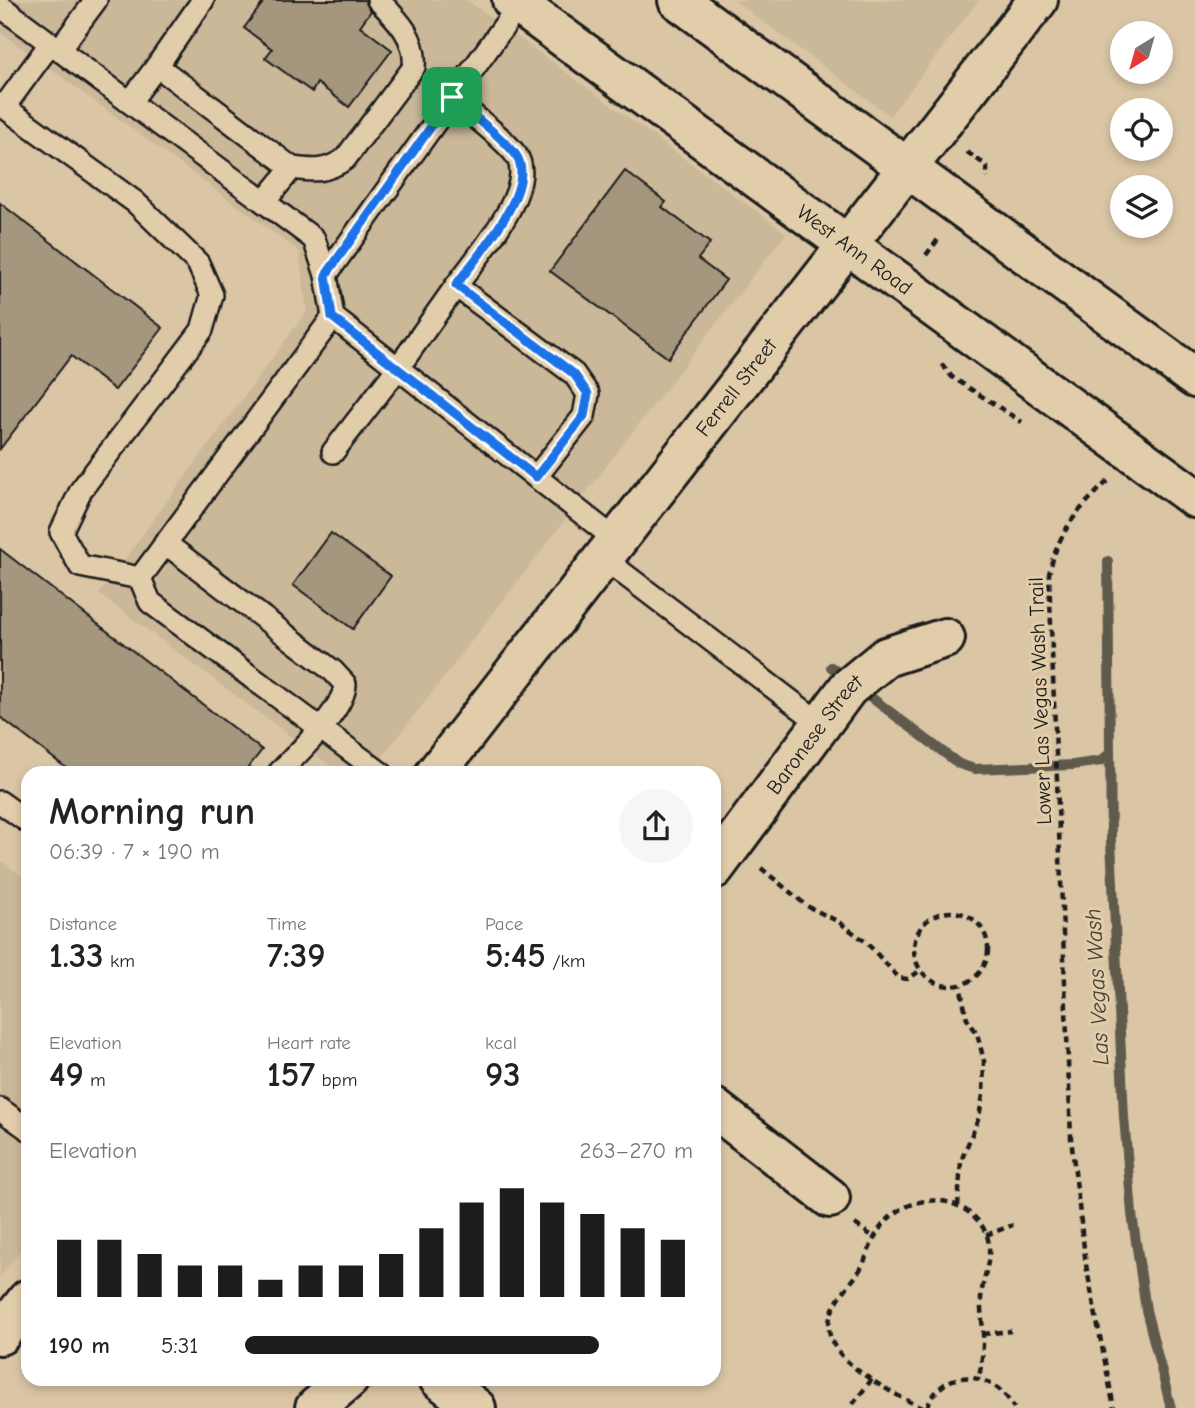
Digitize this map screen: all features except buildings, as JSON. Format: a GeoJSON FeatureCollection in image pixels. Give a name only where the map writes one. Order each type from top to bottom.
{"type":"FeatureCollection","features":[{"type":"Feature","properties":{"kind":"street"},"geometry":{"type":"LineString","coordinates":[[678,0],[1195,378]]}},
{"type":"Feature","properties":{"kind":"street","name":"Ferrell Street"},"geometry":{"type":"LineString","coordinates":[[441,766],[1038,0]]}},
{"type":"Feature","properties":{"kind":"street","name":"West Ann Road"},"geometry":{"type":"LineString","coordinates":[[515,2],[1195,498]]}},
{"type":"Feature","properties":{"kind":"street","name":"Baronese Street"},"geometry":{"type":"LineString","coordinates":[[723,856],[848,688],[886,657],[945,638]]}},
{"type":"Feature","properties":{"kind":"street"},"geometry":{"type":"LineString","coordinates":[[721,1113],[830,1198]]}},
{"type":"Feature","properties":{"kind":"street"},"geometry":{"type":"LineString","coordinates":[[0,1335],[21,1307]]}},
{"type":"Feature","properties":{"kind":"street"},"geometry":{"type":"LineString","coordinates":[[315,1408],[341,1386]]}},
{"type":"Feature","properties":{"kind":"street"},"geometry":{"type":"LineString","coordinates":[[448,1386],[476,1408]]}},
{"type":"Feature","properties":{"kind":"lane"},"geometry":{"type":"LineString","coordinates":[[96,0],[2,105],[135,202],[198,263],[212,295],[202,330],[82,490],[61,532],[80,566],[140,578]]}},
{"type":"Feature","properties":{"kind":"lane"},"geometry":{"type":"LineString","coordinates":[[130,103],[202,0]]}},
{"type":"Feature","properties":{"kind":"lane"},"geometry":{"type":"LineString","coordinates":[[157,65],[292,168],[314,171],[330,169],[345,159],[414,67],[416,52],[411,40],[398,20],[378,0]]}},
{"type":"Feature","properties":{"kind":"lane"},"geometry":{"type":"LineString","coordinates":[[326,275],[452,97],[515,2]]}},
{"type":"Feature","properties":{"kind":"lane"},"geometry":{"type":"LineString","coordinates":[[0,6],[314,239],[326,275],[332,317],[536,477],[610,549],[820,723]]}},
{"type":"Feature","properties":{"kind":"lane"},"geometry":{"type":"LineString","coordinates":[[333,452],[398,368],[515,202],[521,174],[517,156],[452,97]]}},
{"type":"Feature","properties":{"kind":"lane"},"geometry":{"type":"LineString","coordinates":[[264,202],[292,168]]}},
{"type":"Feature","properties":{"kind":"lane"},"geometry":{"type":"LineString","coordinates":[[456,285],[574,374],[588,394],[584,416],[536,477]]}},
{"type":"Feature","properties":{"kind":"lane"},"geometry":{"type":"LineString","coordinates":[[140,578],[332,317]]}},
{"type":"Feature","properties":{"kind":"lane"},"geometry":{"type":"LineString","coordinates":[[165,544],[333,671],[345,684],[345,693],[320,728],[285,766]]}},
{"type":"Feature","properties":{"kind":"lane"},"geometry":{"type":"LineString","coordinates":[[140,578],[150,602],[371,766]]}},
{"type":"Feature","properties":{"kind":"lane"},"geometry":{"type":"LineString","coordinates":[[0,802],[21,817]]}},
{"type":"Feature","properties":{"kind":"lane"},"geometry":{"type":"LineString","coordinates":[[0,1109],[21,1124]]}},
{"type":"Feature","properties":{"kind":"path"},"geometry":{"type":"LineString","coordinates":[[902,286],[988,177],[987,166],[937,129]]}},
{"type":"Feature","properties":{"kind":"path"},"geometry":{"type":"LineString","coordinates":[[936,355],[953,377],[1011,417],[1029,424]]}},
{"type":"Feature","properties":{"kind":"path","name":"Lower Las Vegas Wash Trail"},"geometry":{"type":"LineString","coordinates":[[1113,476],[1075,514],[1055,545],[1049,574],[1071,1138],[1086,1265],[1114,1408]]}},
{"type":"Feature","properties":{"kind":"path"},"geometry":{"type":"LineString","coordinates":[[723,856],[839,922],[866,942],[900,978],[908,979],[921,970]]}},
{"type":"Feature","properties":{"kind":"path"},"geometry":{"type":"LineString","coordinates":[[943,912],[968,916],[985,934],[989,947],[981,971],[960,985],[937,984],[921,970],[915,958],[914,946],[923,925],[943,912]]}},
{"type":"Feature","properties":{"kind":"path"},"geometry":{"type":"LineString","coordinates":[[958,1206],[961,1161],[979,1117],[984,1084],[984,1061],[976,1033],[967,1020],[960,985]]}},
{"type":"Feature","properties":{"kind":"path"},"geometry":{"type":"LineString","coordinates":[[979,1378],[983,1334],[981,1301],[989,1259],[986,1235],[981,1224],[958,1206],[934,1200],[914,1202],[896,1213],[876,1233],[866,1260],[833,1307],[828,1322],[836,1348],[872,1379],[925,1408],[940,1388],[953,1380],[979,1378],[997,1385],[1014,1408]]}},
{"type":"Feature","properties":{"kind":"path"},"geometry":{"type":"LineString","coordinates":[[986,1235],[1013,1225]]}},
{"type":"Feature","properties":{"kind":"path"},"geometry":{"type":"LineString","coordinates":[[983,1334],[1011,1331]]}},
{"type":"Feature","properties":{"kind":"path"},"geometry":{"type":"LineString","coordinates":[[853,1404],[872,1379]]}},
{"type":"Feature","properties":{"kind":"shaded area"},"geometry":{"type":"Polygon","coordinates":[[[0,0],[467,0],[786,233],[375,766],[331,766],[99,594],[307,311],[299,251],[0,32],[0,0]]]}},
{"type":"Feature","properties":{"kind":"shaded area"},"geometry":{"type":"Polygon","coordinates":[[[734,0],[979,0],[890,116],[734,0]]]}},
{"type":"Feature","properties":{"kind":"shaded area"},"geometry":{"type":"Polygon","coordinates":[[[0,860],[21,875],[21,1250],[0,1278],[0,860]]]}},
{"type":"Feature","properties":{"kind":"waterway","name":"Las Vegas Wash"},"geometry":{"type":"LineString","coordinates":[[1108,561],[1111,841],[1124,1117],[1132,1214],[1146,1310],[1171,1408]]}},
{"type":"Feature","properties":{"kind":"waterway"},"geometry":{"type":"LineString","coordinates":[[831,667],[959,764],[975,769],[1073,765],[1101,761],[1109,754]]}},
{"type":"Feature","properties":{"kind":"route"},"geometry":{"type":"LineString","coordinates":[[452,97],[517,156],[521,174],[515,202],[456,285],[574,374],[588,394],[584,416],[536,477],[332,317],[326,275],[452,97]]}}]}
